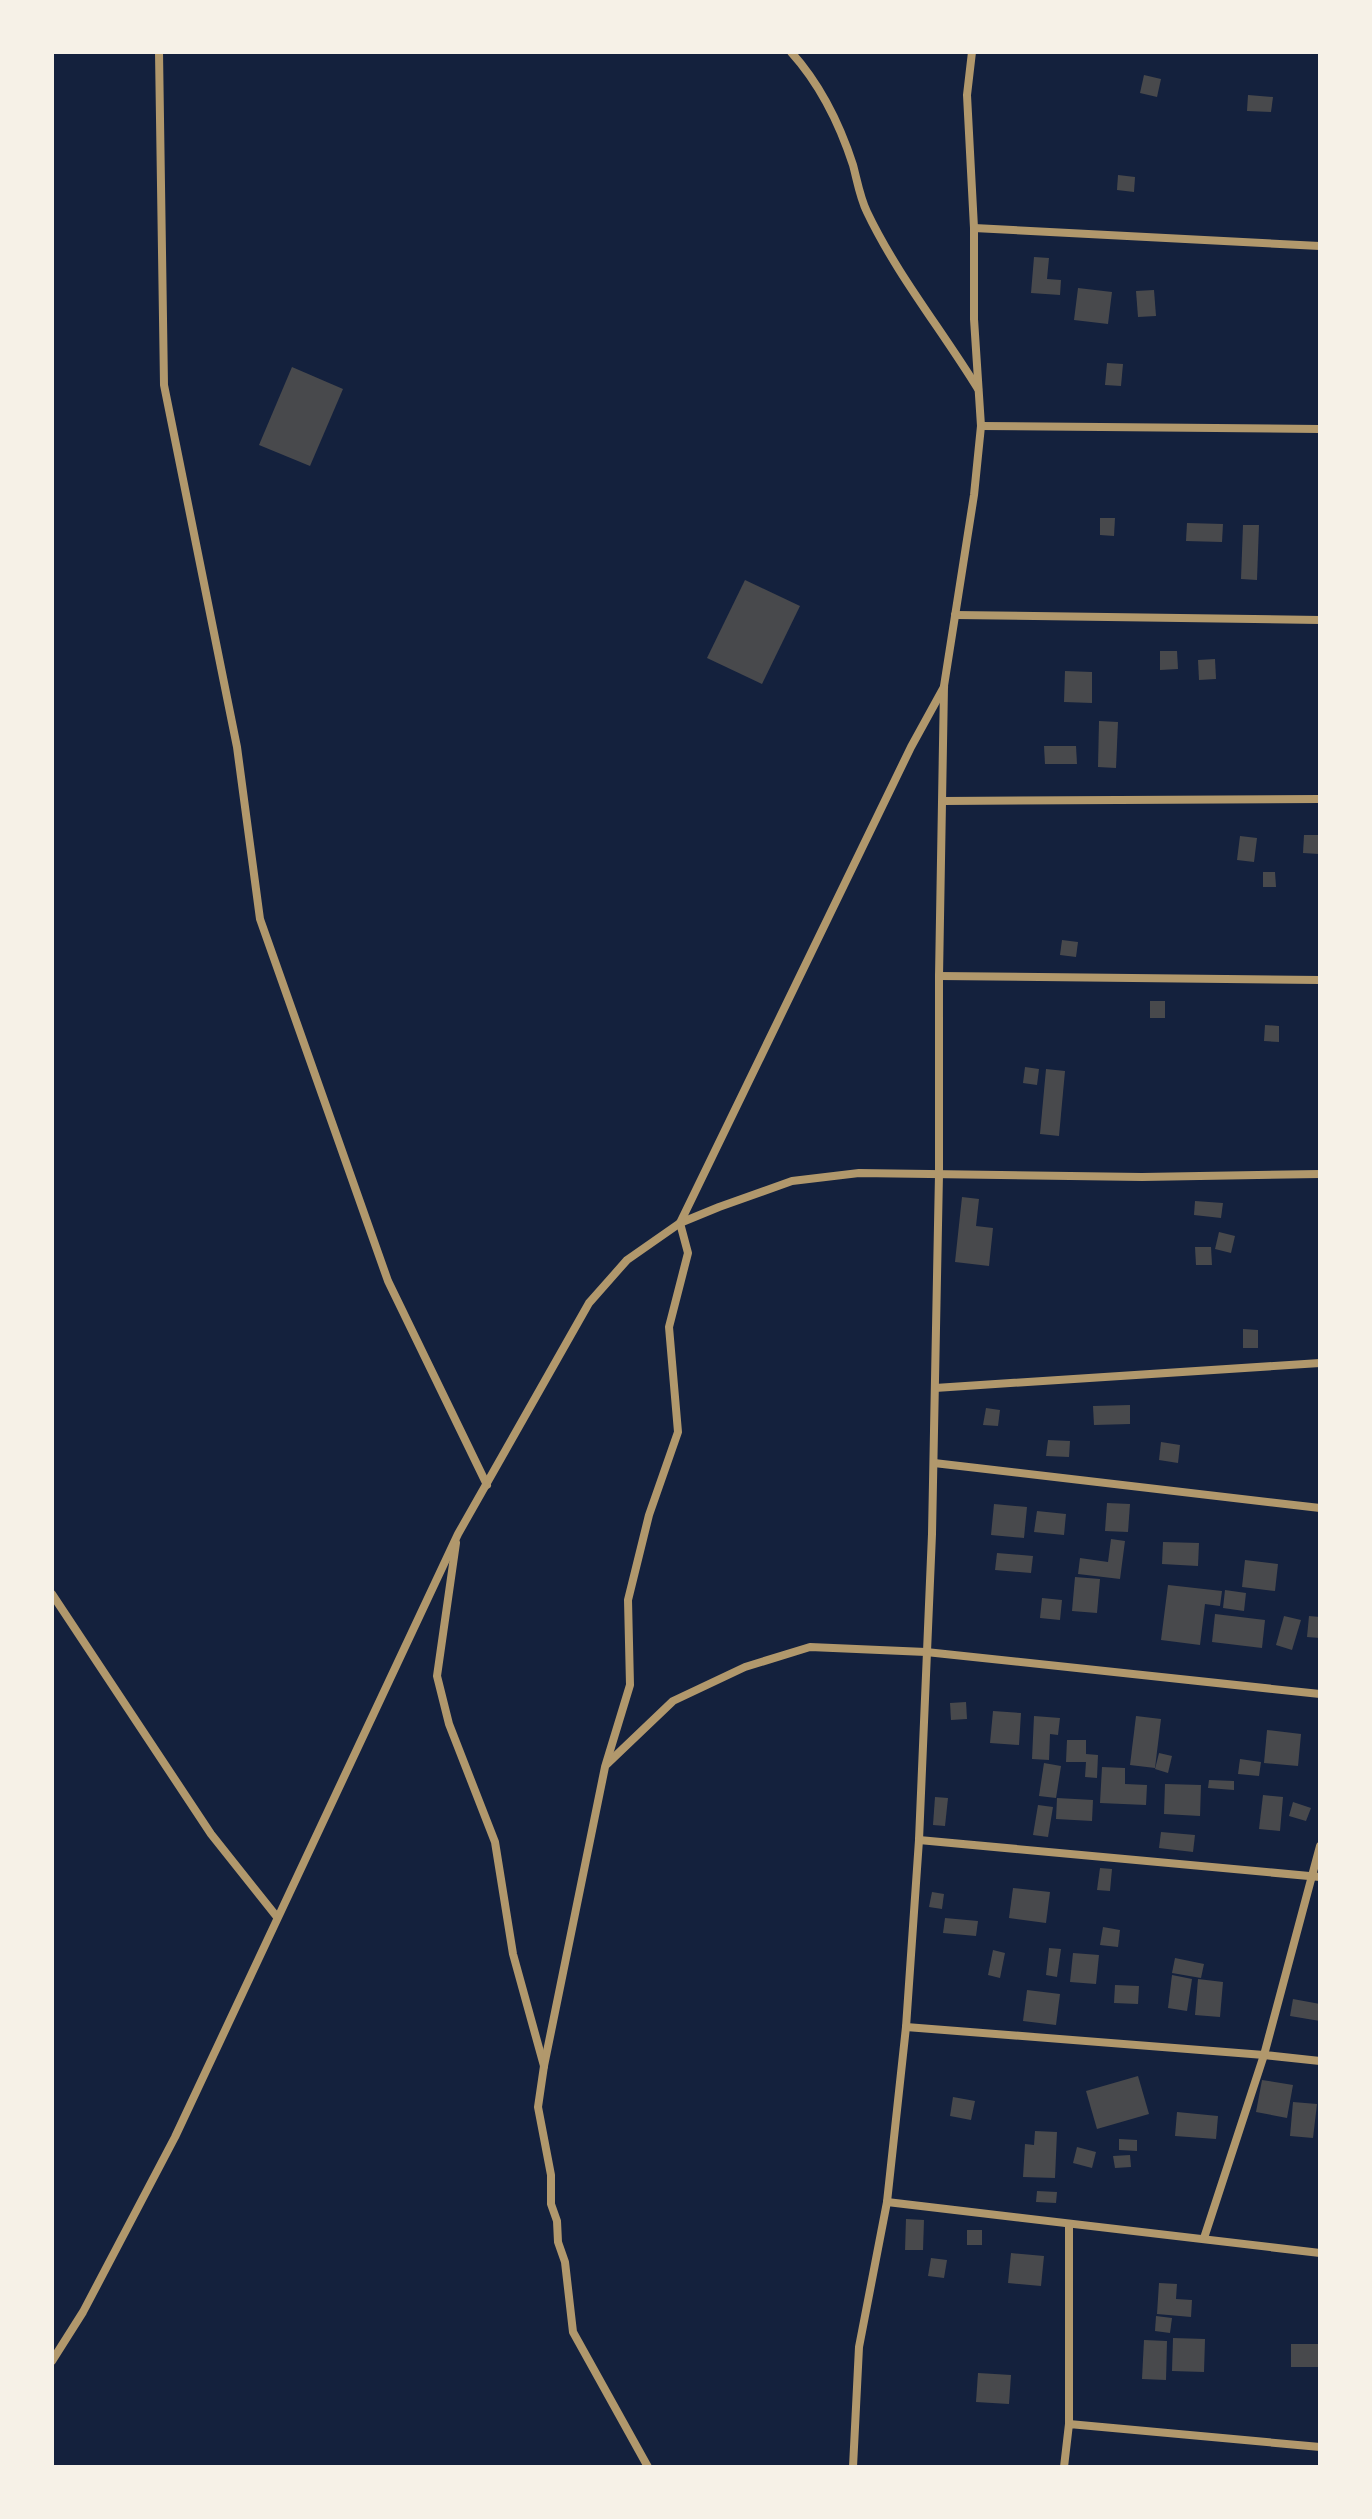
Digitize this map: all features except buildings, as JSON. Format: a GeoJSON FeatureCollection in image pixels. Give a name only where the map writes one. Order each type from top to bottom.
{"type":"FeatureCollection","features":[{"type":"Feature","properties":{"kind":"street"},"geometry":{"type":"LineString","coordinates":[[159,52],[164,385],[237,747],[260,919],[388,1281],[487,1485]]}},
{"type":"Feature","properties":{"kind":"street"},"geometry":{"type":"LineString","coordinates":[[791,52],[832,111],[852,162],[865,210],[903,275],[979,390]]}},
{"type":"Feature","properties":{"kind":"street"},"geometry":{"type":"LineString","coordinates":[[853,2467],[859,2347],[887,2202],[906,2027],[919,1840],[934,1463],[944,686],[974,495],[981,426],[974,319],[974,228],[967,95],[972,52]]}},
{"type":"Feature","properties":{"kind":"street"},"geometry":{"type":"LineString","coordinates":[[974,228],[1320,246]]}},
{"type":"Feature","properties":{"kind":"street"},"geometry":{"type":"LineString","coordinates":[[981,426],[1320,429]]}},
{"type":"Feature","properties":{"kind":"street"},"geometry":{"type":"LineString","coordinates":[[955,615],[1320,620]]}},
{"type":"Feature","properties":{"kind":"street"},"geometry":{"type":"LineString","coordinates":[[648,2467],[573,2332],[565,2262],[551,2204],[551,2175],[538,2107],[605,1767],[630,1685],[628,1600],[649,1515],[678,1432],[669,1327],[688,1253],[680,1223],[911,747],[944,686]]}},
{"type":"Feature","properties":{"kind":"street"},"geometry":{"type":"LineString","coordinates":[[943,801],[1320,799]]}},
{"type":"Feature","properties":{"kind":"street"},"geometry":{"type":"LineString","coordinates":[[939,976],[1320,980]]}},
{"type":"Feature","properties":{"kind":"street"},"geometry":{"type":"LineString","coordinates":[[52,2361],[83,2312],[175,2137],[458,1534],[589,1303],[627,1260],[680,1223],[792,1181],[859,1173],[1142,1177],[1320,1174]]}},
{"type":"Feature","properties":{"kind":"street"},"geometry":{"type":"LineString","coordinates":[[935,1388],[1320,1363]]}},
{"type":"Feature","properties":{"kind":"street"},"geometry":{"type":"LineString","coordinates":[[934,1463],[1320,1508]]}},
{"type":"Feature","properties":{"kind":"street"},"geometry":{"type":"LineString","coordinates":[[458,1534],[437,1676],[449,1724],[495,1842],[513,1954],[544,2066]]}},
{"type":"Feature","properties":{"kind":"street"},"geometry":{"type":"LineString","coordinates":[[52,1594],[211,1834],[277,1917]]}},
{"type":"Feature","properties":{"kind":"street"},"geometry":{"type":"LineString","coordinates":[[605,1767],[673,1701],[745,1667],[810,1647],[926,1652],[1320,1694]]}},
{"type":"Feature","properties":{"kind":"street"},"geometry":{"type":"LineString","coordinates":[[919,1840],[1316,1876]]}},
{"type":"Feature","properties":{"kind":"street"},"geometry":{"type":"LineString","coordinates":[[1204,2238],[1264,2055],[1316,1876],[1320,1846]]}},
{"type":"Feature","properties":{"kind":"street"},"geometry":{"type":"LineString","coordinates":[[906,2027],[1320,2061]]}},
{"type":"Feature","properties":{"kind":"street"},"geometry":{"type":"LineString","coordinates":[[887,2202],[1320,2253]]}},
{"type":"Feature","properties":{"kind":"street"},"geometry":{"type":"LineString","coordinates":[[1064,2467],[1069,2424],[1069,2224]]}},
{"type":"Feature","properties":{"kind":"street"},"geometry":{"type":"LineString","coordinates":[[1069,2424],[1320,2447]]}}]}
